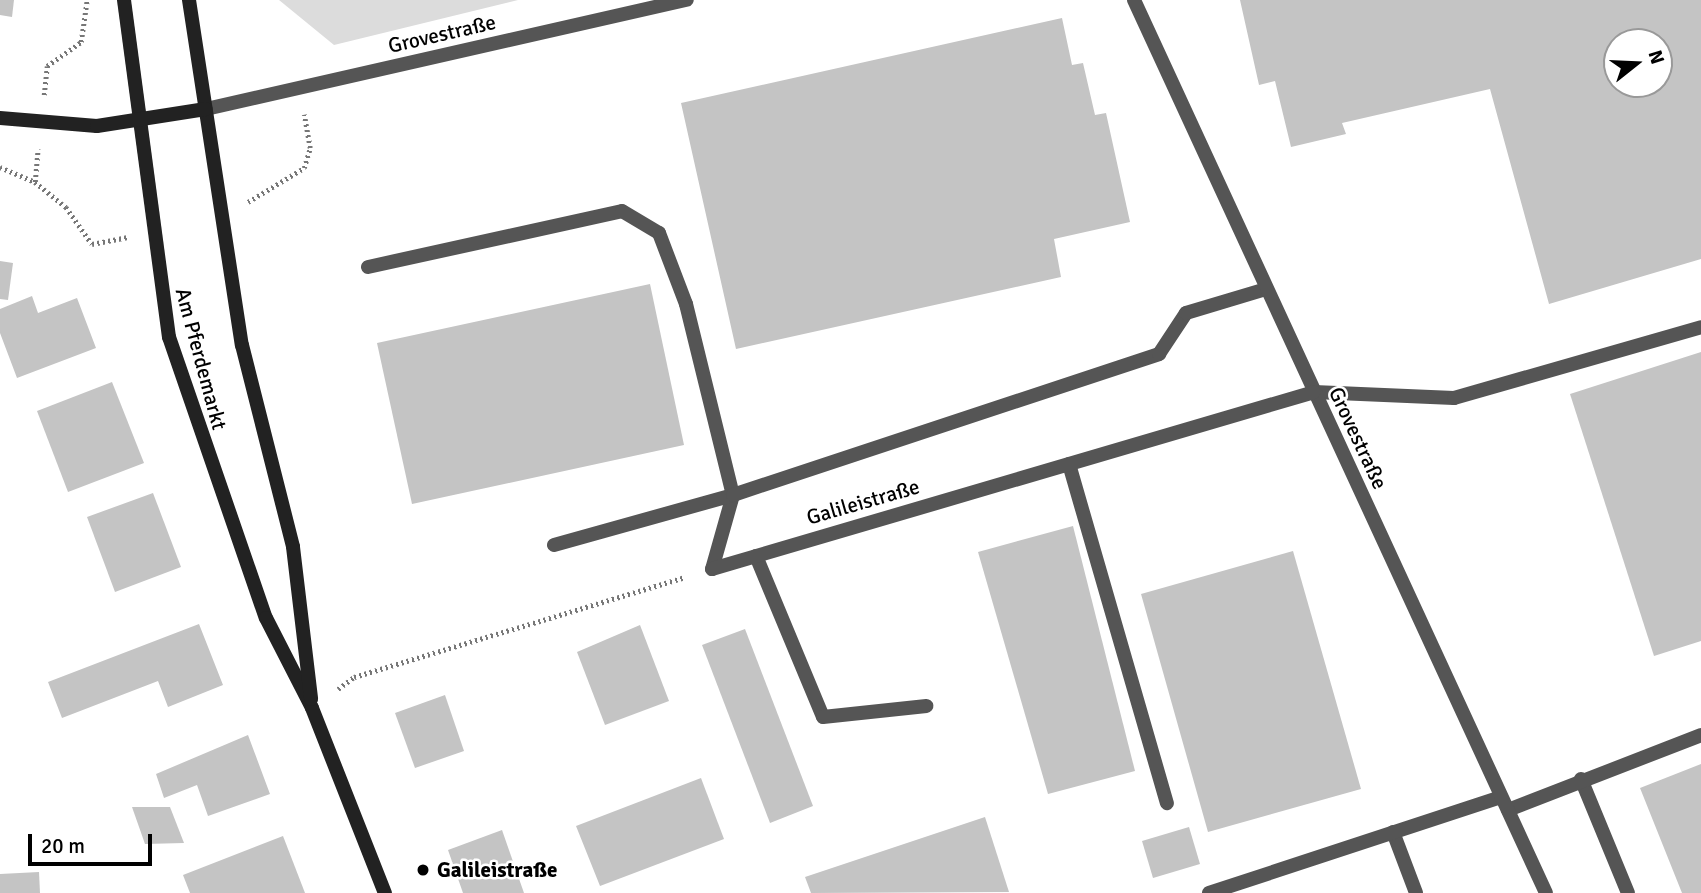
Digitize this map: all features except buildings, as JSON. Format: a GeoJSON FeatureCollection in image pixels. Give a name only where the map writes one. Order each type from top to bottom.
{"type":"FeatureCollection","features":[{"type":"Feature","properties":{"kind":"street","name":"Am Pferdemarkt"},"geometry":{"type":"LineString","coordinates":[[124,0],[138,122],[169,337],[266,618],[312,708],[385,893]]}},
{"type":"Feature","properties":{"kind":"street","name":"Am Pferdemarkt"},"geometry":{"type":"LineString","coordinates":[[189,0],[242,345],[293,547],[312,708]]}},
{"type":"Feature","properties":{"kind":"street","name":"Grovestraße"},"geometry":{"type":"LineString","coordinates":[[206,109],[687,0]]}},
{"type":"Feature","properties":{"kind":"street","name":"Grovestraße"},"geometry":{"type":"LineString","coordinates":[[1134,0],[1546,893]]}},
{"type":"Feature","properties":{"kind":"street"},"geometry":{"type":"LineString","coordinates":[[0,118],[97,126],[138,122],[206,109]]}},
{"type":"Feature","properties":{"kind":"street"},"geometry":{"type":"LineString","coordinates":[[368,267],[622,211],[659,233],[686,304],[733,495],[712,569]]}},
{"type":"Feature","properties":{"kind":"street"},"geometry":{"type":"LineString","coordinates":[[554,545],[733,495],[1159,354],[1186,313],[1266,289]]}},
{"type":"Feature","properties":{"kind":"street","name":"Galileistraße"},"geometry":{"type":"LineString","coordinates":[[712,569],[1314,392],[1454,398],[1701,327]]}},
{"type":"Feature","properties":{"kind":"street"},"geometry":{"type":"LineString","coordinates":[[1069,464],[1167,803]]}},
{"type":"Feature","properties":{"kind":"street"},"geometry":{"type":"LineString","coordinates":[[756,556],[823,717],[926,706]]}},
{"type":"Feature","properties":{"kind":"street"},"geometry":{"type":"LineString","coordinates":[[1209,893],[1393,832],[1504,803],[1581,779],[1701,735]]}},
{"type":"Feature","properties":{"kind":"street"},"geometry":{"type":"LineString","coordinates":[[1581,779],[1628,893]]}},
{"type":"Feature","properties":{"kind":"street"},"geometry":{"type":"LineString","coordinates":[[1393,832],[1416,893]]}},
{"type":"Feature","properties":{"kind":"path"},"geometry":{"type":"LineString","coordinates":[[47,66],[81,42],[87,0]]}},
{"type":"Feature","properties":{"kind":"path"},"geometry":{"type":"LineString","coordinates":[[247,202],[304,169],[310,148],[299,88]]}},
{"type":"Feature","properties":{"kind":"path"},"geometry":{"type":"LineString","coordinates":[[0,167],[34,182],[66,207],[92,244]]}},
{"type":"Feature","properties":{"kind":"path"},"geometry":{"type":"LineString","coordinates":[[312,708],[354,677],[712,569]]}},
{"type":"Feature","properties":{"kind":"shaded area"},"geometry":{"type":"Polygon","coordinates":[[[279,0],[518,0],[334,45],[279,0]]]}},
{"type":"Feature","properties":{"kind":"place","name":"Galileistraße"},"geometry":{"type":"Point","coordinates":[423,870]}}]}
